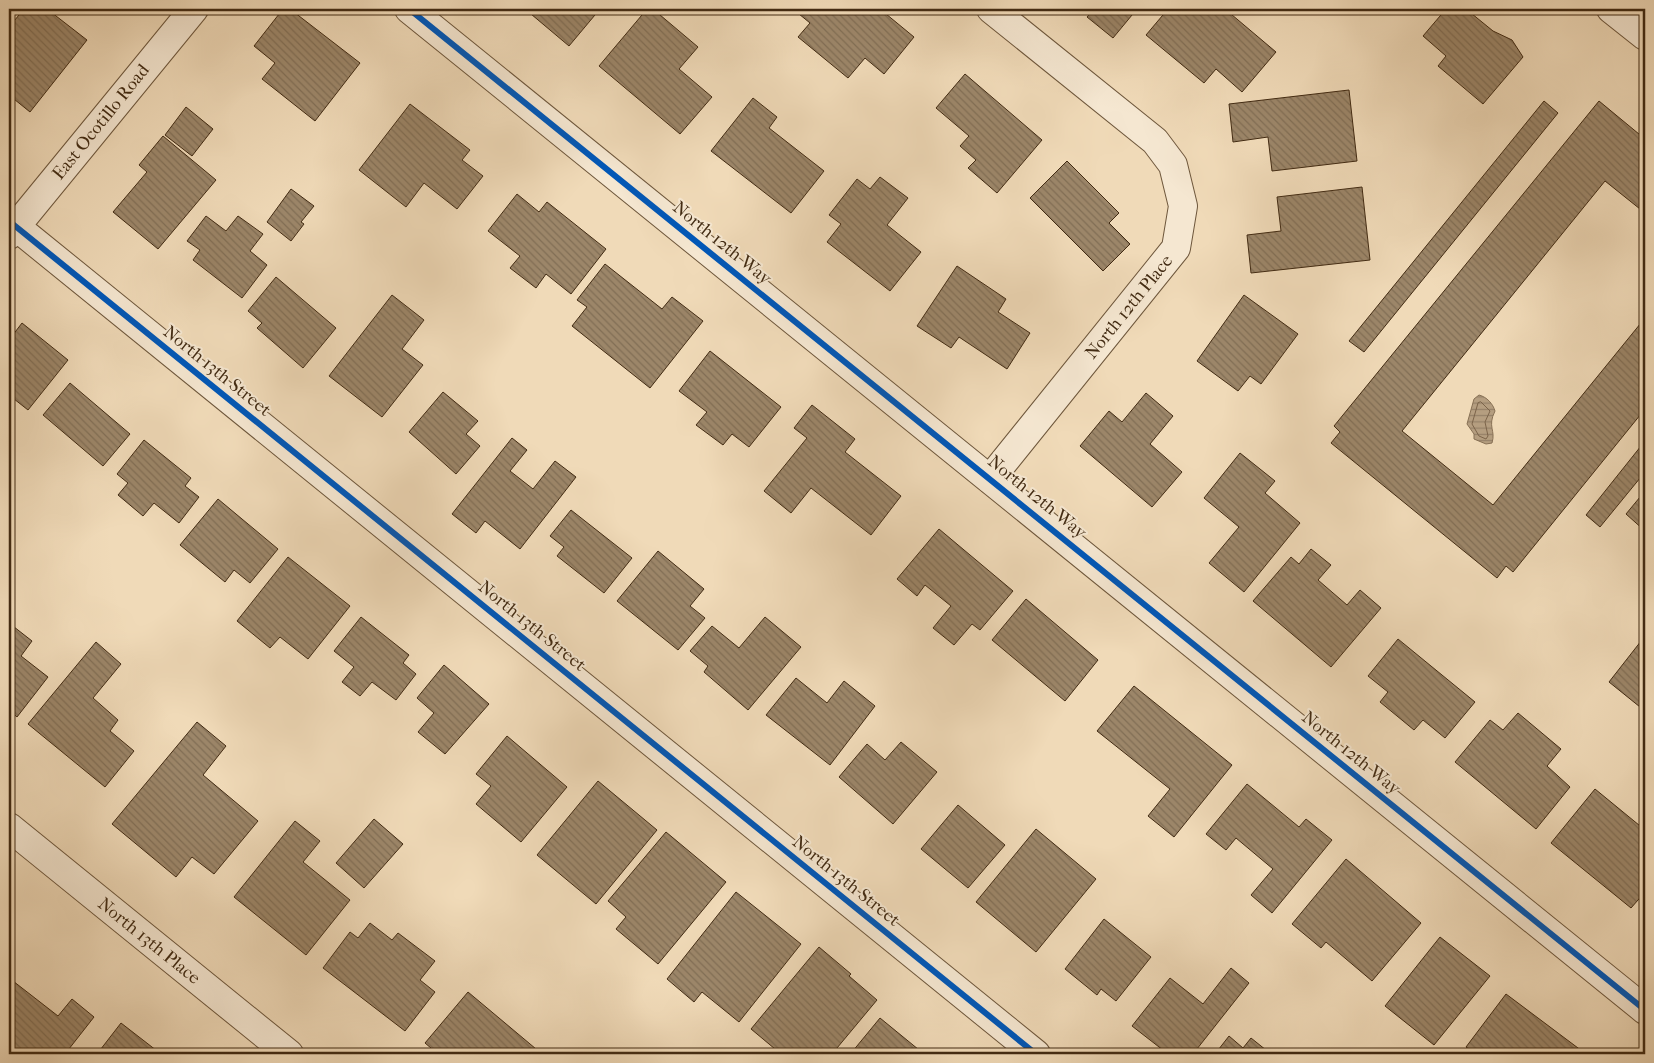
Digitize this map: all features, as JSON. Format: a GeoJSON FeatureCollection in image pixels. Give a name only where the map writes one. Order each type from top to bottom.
{"type":"FeatureCollection","features":[{"type":"Feature","properties":{"kind":"street","name":"East Ocotillo Road"},"geometry":{"type":"LineString","coordinates":[[11,227],[194,9]]}},
{"type":"Feature","properties":{"kind":"street","name":"North 12th Way"},"geometry":{"type":"LineString","coordinates":[[409,9],[1645,1010]]}},
{"type":"Feature","properties":{"kind":"street","name":"North 12th Place"},"geometry":{"type":"LineString","coordinates":[[990,479],[1176,248],[1183,206],[1173,165],[1154,141],[991,9]]}},
{"type":"Feature","properties":{"kind":"street"},"geometry":{"type":"LineString","coordinates":[[1611,9],[1645,36]]}},
{"type":"Feature","properties":{"kind":"street","name":"North 13th Street"},"geometry":{"type":"LineString","coordinates":[[11,227],[1036,1054]]}},
{"type":"Feature","properties":{"kind":"street","name":"North 13th Place"},"geometry":{"type":"LineString","coordinates":[[9,827],[290,1054]]}},
{"type":"Feature","properties":{"kind":"water"},"geometry":{"type":"Polygon","coordinates":[[[1479,395],[1489,401],[1495,411],[1492,421],[1492,443],[1486,444],[1474,439],[1474,434],[1467,424],[1474,399],[1479,395]]]}},
{"type":"Feature","properties":{"kind":"building"},"geometry":{"type":"Polygon","coordinates":[[[24,9],[47,9],[87,40],[30,112],[9,95],[9,27],[24,9]]]}},
{"type":"Feature","properties":{"kind":"building"},"geometry":{"type":"Polygon","coordinates":[[[283,9],[290,9],[360,63],[315,121],[262,79],[275,63],[254,46],[283,9]]]}},
{"type":"Feature","properties":{"kind":"building"},"geometry":{"type":"Polygon","coordinates":[[[525,9],[600,9],[569,46],[525,9]]]}},
{"type":"Feature","properties":{"kind":"building"},"geometry":{"type":"Polygon","coordinates":[[[647,9],[653,9],[698,47],[679,69],[712,97],[680,134],[599,66],[647,9]]]}},
{"type":"Feature","properties":{"kind":"building"},"geometry":{"type":"Polygon","coordinates":[[[803,9],[880,9],[914,37],[884,74],[865,58],[848,78],[798,37],[810,23],[799,14],[803,9]]]}},
{"type":"Feature","properties":{"kind":"building"},"geometry":{"type":"Polygon","coordinates":[[[1094,9],[1137,9],[1113,38],[1087,17],[1094,9]]]}},
{"type":"Feature","properties":{"kind":"building"},"geometry":{"type":"Polygon","coordinates":[[[1168,9],[1195,11],[1225,9],[1276,52],[1242,92],[1216,69],[1204,83],[1146,35],[1168,9]]]}},
{"type":"Feature","properties":{"kind":"building"},"geometry":{"type":"Polygon","coordinates":[[[1446,9],[1457,9],[1463,13],[1466,9],[1493,31],[1512,40],[1523,57],[1483,104],[1438,66],[1446,56],[1423,36],[1446,9]]]}},
{"type":"Feature","properties":{"kind":"building"},"geometry":{"type":"Polygon","coordinates":[[[965,74],[1042,140],[997,193],[968,168],[976,160],[960,146],[969,136],[936,108],[965,74]]]}},
{"type":"Feature","properties":{"kind":"building"},"geometry":{"type":"Polygon","coordinates":[[[1349,90],[1357,161],[1272,171],[1268,137],[1233,142],[1229,104],[1349,90]]]}},
{"type":"Feature","properties":{"kind":"building"},"geometry":{"type":"Polygon","coordinates":[[[753,98],[777,117],[769,128],[824,171],[791,213],[711,151],[753,98]]]}},
{"type":"Feature","properties":{"kind":"building"},"geometry":{"type":"Polygon","coordinates":[[[1544,101],[1558,113],[1364,352],[1349,341],[1544,101]]]}},
{"type":"Feature","properties":{"kind":"building"},"geometry":{"type":"Polygon","coordinates":[[[1599,101],[1645,139],[1645,213],[1605,181],[1402,431],[1493,505],[1645,318],[1645,409],[1513,572],[1506,566],[1497,578],[1331,443],[1340,432],[1334,426],[1599,101]]]}},
{"type":"Feature","properties":{"kind":"building"},"geometry":{"type":"Polygon","coordinates":[[[410,104],[470,150],[462,160],[483,176],[457,209],[424,183],[406,207],[359,170],[410,104]]]}},
{"type":"Feature","properties":{"kind":"building"},"geometry":{"type":"Polygon","coordinates":[[[186,107],[213,129],[192,156],[165,135],[186,107]]]}},
{"type":"Feature","properties":{"kind":"building"},"geometry":{"type":"Polygon","coordinates":[[[163,136],[216,180],[158,249],[113,212],[147,172],[139,165],[163,136]]]}},
{"type":"Feature","properties":{"kind":"building"},"geometry":{"type":"Polygon","coordinates":[[[1067,161],[1119,213],[1109,223],[1130,244],[1103,271],[1030,198],[1067,161]]]}},
{"type":"Feature","properties":{"kind":"building"},"geometry":{"type":"Polygon","coordinates":[[[880,177],[908,198],[887,225],[921,252],[890,291],[827,242],[841,224],[829,215],[857,179],[870,189],[880,177]]]}},
{"type":"Feature","properties":{"kind":"building"},"geometry":{"type":"Polygon","coordinates":[[[1362,187],[1370,260],[1251,273],[1247,235],[1281,231],[1277,197],[1362,187]]]}},
{"type":"Feature","properties":{"kind":"building"},"geometry":{"type":"Polygon","coordinates":[[[291,189],[314,206],[301,222],[304,224],[291,241],[267,222],[291,189]]]}},
{"type":"Feature","properties":{"kind":"building"},"geometry":{"type":"Polygon","coordinates":[[[517,194],[539,212],[547,202],[606,249],[571,294],[546,274],[536,288],[510,268],[520,256],[488,231],[517,194]]]}},
{"type":"Feature","properties":{"kind":"building"},"geometry":{"type":"Polygon","coordinates":[[[206,216],[226,231],[238,216],[263,234],[250,251],[267,265],[242,298],[193,260],[200,250],[187,241],[206,216]]]}},
{"type":"Feature","properties":{"kind":"building"},"geometry":{"type":"Polygon","coordinates":[[[605,264],[662,309],[672,297],[703,321],[650,388],[572,326],[587,307],[577,300],[605,264]]]}},
{"type":"Feature","properties":{"kind":"building"},"geometry":{"type":"Polygon","coordinates":[[[957,266],[1006,299],[998,312],[1030,333],[1007,369],[959,337],[951,348],[917,326],[957,266]]]}},
{"type":"Feature","properties":{"kind":"building"},"geometry":{"type":"Polygon","coordinates":[[[276,277],[336,328],[303,368],[257,328],[262,323],[248,311],[276,277]]]}},
{"type":"Feature","properties":{"kind":"building"},"geometry":{"type":"Polygon","coordinates":[[[392,295],[424,320],[402,349],[423,365],[382,417],[329,376],[392,295]]]}},
{"type":"Feature","properties":{"kind":"building"},"geometry":{"type":"Polygon","coordinates":[[[1244,295],[1298,334],[1261,384],[1250,376],[1238,391],[1197,361],[1244,295]]]}},
{"type":"Feature","properties":{"kind":"building"},"geometry":{"type":"Polygon","coordinates":[[[22,323],[68,360],[28,410],[9,395],[9,340],[22,323]]]}},
{"type":"Feature","properties":{"kind":"building"},"geometry":{"type":"Polygon","coordinates":[[[710,351],[781,407],[749,447],[732,434],[723,445],[696,425],[707,412],[679,391],[710,351]]]}},
{"type":"Feature","properties":{"kind":"building"},"geometry":{"type":"Polygon","coordinates":[[[70,383],[130,434],[103,466],[43,415],[70,383]]]}},
{"type":"Feature","properties":{"kind":"building"},"geometry":{"type":"Polygon","coordinates":[[[443,392],[478,421],[466,434],[480,446],[456,474],[409,432],[443,392]]]}},
{"type":"Feature","properties":{"kind":"building"},"geometry":{"type":"Polygon","coordinates":[[[1146,393],[1173,416],[1150,444],[1182,472],[1152,507],[1080,446],[1109,411],[1122,422],[1146,393]]]}},
{"type":"Feature","properties":{"kind":"building"},"geometry":{"type":"Polygon","coordinates":[[[812,405],[855,439],[845,452],[901,496],[871,535],[811,488],[791,513],[764,491],[807,438],[794,428],[812,405]]]}},
{"type":"Feature","properties":{"kind":"building"},"geometry":{"type":"Polygon","coordinates":[[[512,438],[527,450],[510,471],[533,489],[555,461],[576,477],[520,549],[485,521],[476,533],[452,514],[512,438]]]}},
{"type":"Feature","properties":{"kind":"building"},"geometry":{"type":"Polygon","coordinates":[[[144,440],[191,478],[185,486],[199,497],[179,523],[154,503],[143,516],[118,495],[128,483],[117,474],[144,440]]]}},
{"type":"Feature","properties":{"kind":"building"},"geometry":{"type":"Polygon","coordinates":[[[1645,441],[1645,472],[1600,527],[1586,515],[1645,441]]]}},
{"type":"Feature","properties":{"kind":"building"},"geometry":{"type":"Polygon","coordinates":[[[1240,453],[1275,481],[1265,493],[1300,523],[1244,592],[1209,563],[1239,527],[1204,498],[1240,453]]]}},
{"type":"Feature","properties":{"kind":"building"},"geometry":{"type":"Polygon","coordinates":[[[1645,491],[1645,531],[1626,514],[1645,491]]]}},
{"type":"Feature","properties":{"kind":"building"},"geometry":{"type":"Polygon","coordinates":[[[218,499],[278,549],[250,583],[234,570],[225,582],[180,545],[218,499]]]}},
{"type":"Feature","properties":{"kind":"building"},"geometry":{"type":"Polygon","coordinates":[[[571,510],[632,558],[604,593],[557,556],[564,547],[550,536],[571,510]]]}},
{"type":"Feature","properties":{"kind":"building"},"geometry":{"type":"Polygon","coordinates":[[[939,529],[1013,591],[980,630],[972,624],[954,645],[933,628],[951,606],[925,585],[917,596],[897,579],[939,529]]]}},
{"type":"Feature","properties":{"kind":"building"},"geometry":{"type":"Polygon","coordinates":[[[1311,549],[1331,565],[1318,580],[1347,605],[1360,590],[1381,608],[1331,667],[1253,601],[1291,557],[1299,564],[1311,549]]]}},
{"type":"Feature","properties":{"kind":"building"},"geometry":{"type":"Polygon","coordinates":[[[658,551],[704,589],[690,606],[705,618],[678,650],[617,601],[658,551]]]}},
{"type":"Feature","properties":{"kind":"building"},"geometry":{"type":"Polygon","coordinates":[[[288,557],[350,606],[308,659],[280,637],[270,648],[237,621],[288,557]]]}},
{"type":"Feature","properties":{"kind":"building"},"geometry":{"type":"Polygon","coordinates":[[[1026,599],[1098,660],[1065,701],[992,640],[1026,599]]]}},
{"type":"Feature","properties":{"kind":"building"},"geometry":{"type":"Polygon","coordinates":[[[361,617],[409,655],[403,663],[416,674],[396,700],[372,682],[360,696],[342,682],[354,667],[334,651],[361,617]]]}},
{"type":"Feature","properties":{"kind":"building"},"geometry":{"type":"Polygon","coordinates":[[[765,617],[801,647],[748,710],[704,672],[708,666],[690,651],[712,626],[739,648],[765,617]]]}},
{"type":"Feature","properties":{"kind":"building"},"geometry":{"type":"Polygon","coordinates":[[[9,623],[32,641],[21,656],[48,677],[17,717],[9,710],[9,623]]]}},
{"type":"Feature","properties":{"kind":"building"},"geometry":{"type":"Polygon","coordinates":[[[1645,636],[1645,711],[1609,682],[1645,636]]]}},
{"type":"Feature","properties":{"kind":"building"},"geometry":{"type":"Polygon","coordinates":[[[1398,639],[1475,702],[1445,738],[1423,720],[1414,730],[1380,702],[1388,692],[1368,676],[1398,639]]]}},
{"type":"Feature","properties":{"kind":"building"},"geometry":{"type":"Polygon","coordinates":[[[96,642],[121,664],[93,698],[118,720],[110,731],[134,751],[105,787],[28,724],[96,642]]]}},
{"type":"Feature","properties":{"kind":"building"},"geometry":{"type":"Polygon","coordinates":[[[444,665],[489,704],[445,754],[418,732],[434,713],[417,698],[444,665]]]}},
{"type":"Feature","properties":{"kind":"building"},"geometry":{"type":"Polygon","coordinates":[[[796,678],[827,703],[844,681],[875,706],[830,765],[766,715],[796,678]]]}},
{"type":"Feature","properties":{"kind":"building"},"geometry":{"type":"Polygon","coordinates":[[[1134,686],[1232,765],[1174,837],[1148,816],[1170,789],[1097,731],[1134,686]]]}},
{"type":"Feature","properties":{"kind":"building"},"geometry":{"type":"Polygon","coordinates":[[[1518,713],[1561,749],[1547,766],[1570,787],[1536,829],[1455,762],[1490,720],[1503,730],[1518,713]]]}},
{"type":"Feature","properties":{"kind":"building"},"geometry":{"type":"Polygon","coordinates":[[[197,722],[226,746],[203,775],[258,821],[214,874],[192,857],[176,877],[112,824],[197,722]]]}},
{"type":"Feature","properties":{"kind":"building"},"geometry":{"type":"Polygon","coordinates":[[[507,736],[567,787],[521,842],[476,804],[491,786],[476,774],[507,736]]]}},
{"type":"Feature","properties":{"kind":"building"},"geometry":{"type":"Polygon","coordinates":[[[901,742],[937,772],[893,824],[839,777],[867,744],[885,760],[901,742]]]}},
{"type":"Feature","properties":{"kind":"building"},"geometry":{"type":"Polygon","coordinates":[[[598,781],[657,830],[596,904],[537,855],[598,781]]]}},
{"type":"Feature","properties":{"kind":"building"},"geometry":{"type":"Polygon","coordinates":[[[1247,784],[1299,827],[1306,819],[1332,840],[1272,913],[1251,895],[1273,869],[1236,838],[1226,850],[1206,834],[1247,784]]]}},
{"type":"Feature","properties":{"kind":"building"},"geometry":{"type":"Polygon","coordinates":[[[1595,789],[1645,830],[1645,892],[1631,908],[1551,843],[1595,789]]]}},
{"type":"Feature","properties":{"kind":"building"},"geometry":{"type":"Polygon","coordinates":[[[958,805],[1005,845],[968,888],[921,849],[958,805]]]}},
{"type":"Feature","properties":{"kind":"building"},"geometry":{"type":"Polygon","coordinates":[[[374,819],[403,844],[364,888],[336,863],[374,819]]]}},
{"type":"Feature","properties":{"kind":"building"},"geometry":{"type":"Polygon","coordinates":[[[295,821],[320,841],[303,862],[350,900],[306,955],[234,897],[295,821]]]}},
{"type":"Feature","properties":{"kind":"building"},"geometry":{"type":"Polygon","coordinates":[[[1036,829],[1096,879],[1036,952],[976,902],[1036,829]]]}},
{"type":"Feature","properties":{"kind":"building"},"geometry":{"type":"Polygon","coordinates":[[[666,832],[726,882],[658,964],[616,929],[626,917],[608,901],[666,832]]]}},
{"type":"Feature","properties":{"kind":"building"},"geometry":{"type":"Polygon","coordinates":[[[1346,859],[1421,923],[1372,981],[1326,942],[1321,948],[1292,924],[1346,859]]]}},
{"type":"Feature","properties":{"kind":"building"},"geometry":{"type":"Polygon","coordinates":[[[736,892],[801,944],[739,1022],[702,992],[694,1002],[667,979],[736,892]]]}},
{"type":"Feature","properties":{"kind":"building"},"geometry":{"type":"Polygon","coordinates":[[[1104,919],[1151,957],[1116,1001],[1101,989],[1097,995],[1065,969],[1104,919]]]}},
{"type":"Feature","properties":{"kind":"building"},"geometry":{"type":"Polygon","coordinates":[[[370,923],[392,940],[398,933],[435,961],[420,980],[435,992],[405,1031],[323,968],[350,932],[358,938],[370,923]]]}},
{"type":"Feature","properties":{"kind":"building"},"geometry":{"type":"Polygon","coordinates":[[[1440,937],[1490,976],[1434,1045],[1385,1006],[1440,937]]]}},
{"type":"Feature","properties":{"kind":"building"},"geometry":{"type":"Polygon","coordinates":[[[819,947],[851,974],[849,976],[877,1000],[832,1054],[781,1054],[751,1029],[819,947]]]}},
{"type":"Feature","properties":{"kind":"building"},"geometry":{"type":"Polygon","coordinates":[[[1231,968],[1249,983],[1193,1054],[1168,1054],[1132,1026],[1170,978],[1203,1004],[1231,968]]]}},
{"type":"Feature","properties":{"kind":"building"},"geometry":{"type":"Polygon","coordinates":[[[13,981],[58,1016],[72,999],[94,1017],[65,1054],[9,1054],[9,986],[13,981]]]}},
{"type":"Feature","properties":{"kind":"building"},"geometry":{"type":"Polygon","coordinates":[[[468,992],[542,1054],[438,1054],[425,1043],[468,992]]]}},
{"type":"Feature","properties":{"kind":"building"},"geometry":{"type":"Polygon","coordinates":[[[1506,994],[1582,1051],[1581,1054],[1475,1054],[1466,1047],[1506,994]]]}},
{"type":"Feature","properties":{"kind":"building"},"geometry":{"type":"Polygon","coordinates":[[[880,1018],[924,1054],[856,1054],[852,1052],[880,1018]]]}},
{"type":"Feature","properties":{"kind":"building"},"geometry":{"type":"Polygon","coordinates":[[[121,1023],[161,1054],[97,1054],[121,1023]]]}},
{"type":"Feature","properties":{"kind":"building"},"geometry":{"type":"Polygon","coordinates":[[[1229,1036],[1243,1048],[1251,1038],[1271,1054],[1215,1054],[1229,1036]]]}},
{"type":"Feature","properties":{"kind":"cycle path"},"geometry":{"type":"LineString","coordinates":[[409,9],[1645,1010]]}},
{"type":"Feature","properties":{"kind":"cycle path"},"geometry":{"type":"LineString","coordinates":[[9,221],[1036,1054]]}}]}
